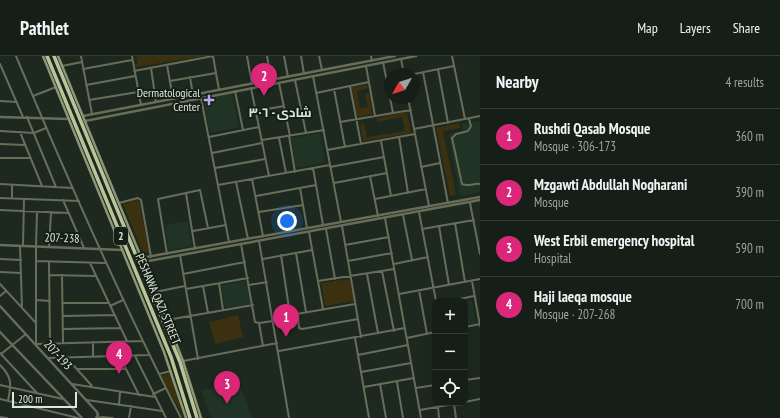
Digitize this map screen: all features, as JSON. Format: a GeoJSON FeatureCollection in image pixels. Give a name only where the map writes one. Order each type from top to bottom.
{"type":"FeatureCollection","features":[{"type":"Feature","properties":{"kind":"highway","name":"PESHAWA QAZI STREET"},"geometry":{"type":"LineString","coordinates":[[47,56],[55,80],[95,179],[117,227],[132,268],[171,357],[177,382],[190,418]]}},
{"type":"Feature","properties":{"kind":"highway","name":"PESHAWA QAZI STREET"},"geometry":{"type":"LineString","coordinates":[[54,56],[65,77],[98,157],[118,213],[165,320],[181,362],[197,418]]}},
{"type":"Feature","properties":{"kind":"highway"},"geometry":{"type":"LineString","coordinates":[[112,216],[116,217],[118,213]]}},
{"type":"Feature","properties":{"kind":"highway"},"geometry":{"type":"LineString","coordinates":[[117,227],[118,223],[123,224]]}},
{"type":"Feature","properties":{"kind":"main road"},"geometry":{"type":"LineString","coordinates":[[43,56],[55,80],[56,87],[85,154]]}},
{"type":"Feature","properties":{"kind":"main road"},"geometry":{"type":"LineString","coordinates":[[58,56],[65,77],[83,116],[98,157],[118,203],[140,261],[155,292],[165,320]]}},
{"type":"Feature","properties":{"kind":"main road"},"geometry":{"type":"LineString","coordinates":[[95,179],[122,250],[132,268],[171,371],[177,382],[186,418]]}},
{"type":"Feature","properties":{"kind":"main road"},"geometry":{"type":"LineString","coordinates":[[181,362],[201,418]]}},
{"type":"Feature","properties":{"kind":"street"},"geometry":{"type":"LineString","coordinates":[[16,56],[105,263],[181,418]]}},
{"type":"Feature","properties":{"kind":"street"},"geometry":{"type":"LineString","coordinates":[[81,56],[91,115]]}},
{"type":"Feature","properties":{"kind":"street"},"geometry":{"type":"LineString","coordinates":[[132,56],[141,105]]}},
{"type":"Feature","properties":{"kind":"street"},"geometry":{"type":"LineString","coordinates":[[134,71],[213,56],[219,90]]}},
{"type":"Feature","properties":{"kind":"street"},"geometry":{"type":"LineString","coordinates":[[248,56],[252,84]]}},
{"type":"Feature","properties":{"kind":"street"},"geometry":{"type":"LineString","coordinates":[[267,56],[270,82]]}},
{"type":"Feature","properties":{"kind":"street"},"geometry":{"type":"LineString","coordinates":[[284,56],[288,77]]}},
{"type":"Feature","properties":{"kind":"street"},"geometry":{"type":"LineString","coordinates":[[301,56],[304,74]]}},
{"type":"Feature","properties":{"kind":"street"},"geometry":{"type":"LineString","coordinates":[[319,56],[322,70]]}},
{"type":"Feature","properties":{"kind":"street"},"geometry":{"type":"LineString","coordinates":[[371,56],[372,61]]}},
{"type":"Feature","properties":{"kind":"street"},"geometry":{"type":"LineString","coordinates":[[83,116],[252,84],[295,80],[394,56]]}},
{"type":"Feature","properties":{"kind":"street"},"geometry":{"type":"LineString","coordinates":[[85,121],[251,88],[288,77],[322,70],[366,66],[416,56]]}},
{"type":"Feature","properties":{"kind":"street"},"geometry":{"type":"LineString","coordinates":[[452,56],[465,120]]}},
{"type":"Feature","properties":{"kind":"street"},"geometry":{"type":"LineString","coordinates":[[401,59],[403,68]]}},
{"type":"Feature","properties":{"kind":"street"},"geometry":{"type":"LineString","coordinates":[[83,69],[132,60]]}},
{"type":"Feature","properties":{"kind":"street"},"geometry":{"type":"LineString","coordinates":[[62,66],[82,62]]}},
{"type":"Feature","properties":{"kind":"street"},"geometry":{"type":"LineString","coordinates":[[383,62],[384,68]]}},
{"type":"Feature","properties":{"kind":"street"},"geometry":{"type":"LineString","coordinates":[[0,64],[23,117]]}},
{"type":"Feature","properties":{"kind":"street"},"geometry":{"type":"LineString","coordinates":[[167,65],[173,99]]}},
{"type":"Feature","properties":{"kind":"street"},"geometry":{"type":"LineString","coordinates":[[366,66],[375,116]]}},
{"type":"Feature","properties":{"kind":"street"},"geometry":{"type":"LineString","coordinates":[[420,73],[454,66]]}},
{"type":"Feature","properties":{"kind":"street"},"geometry":{"type":"LineString","coordinates":[[151,68],[156,102]]}},
{"type":"Feature","properties":{"kind":"street"},"geometry":{"type":"LineString","coordinates":[[438,69],[448,123]]}},
{"type":"Feature","properties":{"kind":"street"},"geometry":{"type":"LineString","coordinates":[[423,72],[448,203]]}},
{"type":"Feature","properties":{"kind":"street"},"geometry":{"type":"LineString","coordinates":[[170,81],[216,73]]}},
{"type":"Feature","properties":{"kind":"street"},"geometry":{"type":"LineString","coordinates":[[86,85],[135,76]]}},
{"type":"Feature","properties":{"kind":"street"},"geometry":{"type":"LineString","coordinates":[[313,76],[341,222]]}},
{"type":"Feature","properties":{"kind":"street"},"geometry":{"type":"LineString","coordinates":[[190,77],[193,95]]}},
{"type":"Feature","properties":{"kind":"street"},"geometry":{"type":"LineString","coordinates":[[295,80],[306,133]]}},
{"type":"Feature","properties":{"kind":"street"},"geometry":{"type":"LineString","coordinates":[[279,82],[295,172]]}},
{"type":"Feature","properties":{"kind":"street"},"geometry":{"type":"LineString","coordinates":[[316,93],[369,82]]}},
{"type":"Feature","properties":{"kind":"street"},"geometry":{"type":"LineString","coordinates":[[350,86],[361,144]]}},
{"type":"Feature","properties":{"kind":"street"},"geometry":{"type":"LineString","coordinates":[[33,96],[56,87]]}},
{"type":"Feature","properties":{"kind":"street"},"geometry":{"type":"LineString","coordinates":[[251,88],[269,176]]}},
{"type":"Feature","properties":{"kind":"street"},"geometry":{"type":"LineString","coordinates":[[334,89],[345,147]]}},
{"type":"Feature","properties":{"kind":"street"},"geometry":{"type":"LineString","coordinates":[[235,91],[243,130]]}},
{"type":"Feature","properties":{"kind":"street"},"geometry":{"type":"LineString","coordinates":[[89,100],[138,92]]}},
{"type":"Feature","properties":{"kind":"street"},"geometry":{"type":"LineString","coordinates":[[201,98],[229,242]]}},
{"type":"Feature","properties":{"kind":"street"},"geometry":{"type":"LineString","coordinates":[[0,102],[17,102]]}},
{"type":"Feature","properties":{"kind":"street"},"geometry":{"type":"LineString","coordinates":[[391,104],[393,113]]}},
{"type":"Feature","properties":{"kind":"street"},"geometry":{"type":"LineString","coordinates":[[410,104],[429,206]]}},
{"type":"Feature","properties":{"kind":"street"},"geometry":{"type":"LineString","coordinates":[[256,111],[284,106]]}},
{"type":"Feature","properties":{"kind":"street"},"geometry":{"type":"LineString","coordinates":[[340,122],[411,110]]}},
{"type":"Feature","properties":{"kind":"street"},"geometry":{"type":"LineString","coordinates":[[90,119],[87,118],[91,115]]}},
{"type":"Feature","properties":{"kind":"street"},"geometry":{"type":"LineString","coordinates":[[0,116],[69,119]]}},
{"type":"Feature","properties":{"kind":"street"},"geometry":{"type":"LineString","coordinates":[[414,129],[480,116]]}},
{"type":"Feature","properties":{"kind":"street"},"geometry":{"type":"LineString","coordinates":[[27,118],[56,187]]}},
{"type":"Feature","properties":{"kind":"street"},"geometry":{"type":"LineString","coordinates":[[469,119],[471,126],[468,131],[456,134],[452,138],[461,182],[465,186],[480,184]]}},
{"type":"Feature","properties":{"kind":"street"},"geometry":{"type":"LineString","coordinates":[[209,137],[259,127]]}},
{"type":"Feature","properties":{"kind":"street"},"geometry":{"type":"LineString","coordinates":[[0,131],[34,133],[46,128]]}},
{"type":"Feature","properties":{"kind":"street"},"geometry":{"type":"LineString","coordinates":[[212,153],[279,138],[324,130]]}},
{"type":"Feature","properties":{"kind":"street"},"geometry":{"type":"LineString","coordinates":[[20,132],[42,186]]}},
{"type":"Feature","properties":{"kind":"street"},"geometry":{"type":"LineString","coordinates":[[327,150],[415,134]]}},
{"type":"Feature","properties":{"kind":"street"},"geometry":{"type":"LineString","coordinates":[[399,137],[408,192]]}},
{"type":"Feature","properties":{"kind":"street"},"geometry":{"type":"LineString","coordinates":[[279,138],[286,173]]}},
{"type":"Feature","properties":{"kind":"street"},"geometry":{"type":"LineString","coordinates":[[381,141],[391,196]]}},
{"type":"Feature","properties":{"kind":"street"},"geometry":{"type":"LineString","coordinates":[[0,144],[25,145]]}},
{"type":"Feature","properties":{"kind":"street"},"geometry":{"type":"LineString","coordinates":[[218,185],[384,157]]}},
{"type":"Feature","properties":{"kind":"street"},"geometry":{"type":"LineString","coordinates":[[0,158],[31,158]]}},
{"type":"Feature","properties":{"kind":"street"},"geometry":{"type":"LineString","coordinates":[[215,168],[265,159]]}},
{"type":"Feature","properties":{"kind":"street"},"geometry":{"type":"LineString","coordinates":[[422,167],[440,163]]}},
{"type":"Feature","properties":{"kind":"street"},"geometry":{"type":"LineString","coordinates":[[313,168],[323,225]]}},
{"type":"Feature","properties":{"kind":"street"},"geometry":{"type":"LineString","coordinates":[[334,183],[387,173]]}},
{"type":"Feature","properties":{"kind":"street"},"geometry":{"type":"LineString","coordinates":[[370,176],[378,216]]}},
{"type":"Feature","properties":{"kind":"street"},"geometry":{"type":"LineString","coordinates":[[252,179],[263,236]]}},
{"type":"Feature","properties":{"kind":"street"},"geometry":{"type":"LineString","coordinates":[[236,182],[248,239]]}},
{"type":"Feature","properties":{"kind":"street"},"geometry":{"type":"LineString","coordinates":[[0,184],[73,188]]}},
{"type":"Feature","properties":{"kind":"street"},"geometry":{"type":"LineString","coordinates":[[12,185],[12,198]]}},
{"type":"Feature","properties":{"kind":"street"},"geometry":{"type":"LineString","coordinates":[[256,196],[316,185]]}},
{"type":"Feature","properties":{"kind":"street"},"geometry":{"type":"LineString","coordinates":[[300,188],[307,228]]}},
{"type":"Feature","properties":{"kind":"street"},"geometry":{"type":"LineString","coordinates":[[374,199],[426,189]]}},
{"type":"Feature","properties":{"kind":"street"},"geometry":{"type":"LineString","coordinates":[[167,254],[157,200],[159,198],[198,190],[201,191],[208,228]]}},
{"type":"Feature","properties":{"kind":"street"},"geometry":{"type":"LineString","coordinates":[[186,193],[196,248]]}},
{"type":"Feature","properties":{"kind":"street"},"geometry":{"type":"LineString","coordinates":[[140,261],[367,222],[419,212],[480,197]]}},
{"type":"Feature","properties":{"kind":"street"},"geometry":{"type":"LineString","coordinates":[[0,198],[79,201]]}},
{"type":"Feature","properties":{"kind":"street"},"geometry":{"type":"LineString","coordinates":[[118,203],[138,198],[141,201],[151,256]]}},
{"type":"Feature","properties":{"kind":"street"},"geometry":{"type":"LineString","coordinates":[[22,308],[21,246],[24,199]]}},
{"type":"Feature","properties":{"kind":"street"},"geometry":{"type":"LineString","coordinates":[[63,200],[84,248]]}},
{"type":"Feature","properties":{"kind":"street"},"geometry":{"type":"LineString","coordinates":[[140,261],[151,256],[323,225],[429,206],[480,200]]}},
{"type":"Feature","properties":{"kind":"street"},"geometry":{"type":"LineString","coordinates":[[470,202],[480,254]]}},
{"type":"Feature","properties":{"kind":"street"},"geometry":{"type":"LineString","coordinates":[[259,212],[303,205]]}},
{"type":"Feature","properties":{"kind":"street"},"geometry":{"type":"LineString","coordinates":[[0,210],[69,213]]}},
{"type":"Feature","properties":{"kind":"street"},"geometry":{"type":"LineString","coordinates":[[37,212],[36,344],[143,341]]}},
{"type":"Feature","properties":{"kind":"street"},"geometry":{"type":"LineString","coordinates":[[419,212],[435,298]]}},
{"type":"Feature","properties":{"kind":"street"},"geometry":{"type":"LineString","coordinates":[[49,247],[51,213]]}},
{"type":"Feature","properties":{"kind":"street"},"geometry":{"type":"LineString","coordinates":[[403,215],[412,260]]}},
{"type":"Feature","properties":{"kind":"street"},"geometry":{"type":"LineString","coordinates":[[366,218],[367,222]]}},
{"type":"Feature","properties":{"kind":"street"},"geometry":{"type":"LineString","coordinates":[[385,218],[422,418]]}},
{"type":"Feature","properties":{"kind":"street"},"geometry":{"type":"LineString","coordinates":[[422,229],[474,220]]}},
{"type":"Feature","properties":{"kind":"street"},"geometry":{"type":"LineString","coordinates":[[455,223],[466,282]]}},
{"type":"Feature","properties":{"kind":"street"},"geometry":{"type":"LineString","coordinates":[[193,231],[226,225]]}},
{"type":"Feature","properties":{"kind":"street"},"geometry":{"type":"LineString","coordinates":[[342,226],[361,337]]}},
{"type":"Feature","properties":{"kind":"street"},"geometry":{"type":"LineString","coordinates":[[439,226],[449,285]]}},
{"type":"Feature","properties":{"kind":"street"},"geometry":{"type":"LineString","coordinates":[[326,229],[335,279]]}},
{"type":"Feature","properties":{"kind":"street"},"geometry":{"type":"LineString","coordinates":[[309,232],[323,309]]}},
{"type":"Feature","properties":{"kind":"street"},"geometry":{"type":"LineString","coordinates":[[272,235],[273,239]]}},
{"type":"Feature","properties":{"kind":"street"},"geometry":{"type":"LineString","coordinates":[[345,245],[389,237]]}},
{"type":"Feature","properties":{"kind":"street"},"geometry":{"type":"LineString","coordinates":[[260,241],[289,418]]}},
{"type":"Feature","properties":{"kind":"street"},"geometry":{"type":"LineString","coordinates":[[242,244],[255,322],[259,323],[263,346]]}},
{"type":"Feature","properties":{"kind":"street","name":"207-238"},"geometry":{"type":"LineString","coordinates":[[0,245],[122,250]]}},
{"type":"Feature","properties":{"kind":"street"},"geometry":{"type":"LineString","coordinates":[[263,259],[312,250]]}},
{"type":"Feature","properties":{"kind":"street"},"geometry":{"type":"LineString","coordinates":[[296,253],[306,312]]}},
{"type":"Feature","properties":{"kind":"street"},"geometry":{"type":"LineString","coordinates":[[348,261],[392,253]]}},
{"type":"Feature","properties":{"kind":"street"},"geometry":{"type":"LineString","coordinates":[[180,255],[198,359]]}},
{"type":"Feature","properties":{"kind":"street"},"geometry":{"type":"LineString","coordinates":[[281,256],[290,315]]}},
{"type":"Feature","properties":{"kind":"street"},"geometry":{"type":"LineString","coordinates":[[394,264],[428,257]]}},
{"type":"Feature","properties":{"kind":"street"},"geometry":{"type":"LineString","coordinates":[[0,259],[21,260]]}},
{"type":"Feature","properties":{"kind":"street"},"geometry":{"type":"LineString","coordinates":[[36,261],[105,263]]}},
{"type":"Feature","properties":{"kind":"street"},"geometry":{"type":"LineString","coordinates":[[49,262],[50,344]]}},
{"type":"Feature","properties":{"kind":"street"},"geometry":{"type":"LineString","coordinates":[[183,274],[245,262]]}},
{"type":"Feature","properties":{"kind":"street"},"geometry":{"type":"LineString","coordinates":[[90,263],[127,342]]}},
{"type":"Feature","properties":{"kind":"street"},"geometry":{"type":"LineString","coordinates":[[318,281],[395,269]]}},
{"type":"Feature","properties":{"kind":"street"},"geometry":{"type":"LineString","coordinates":[[382,271],[394,331]]}},
{"type":"Feature","properties":{"kind":"street"},"geometry":{"type":"LineString","coordinates":[[0,272],[21,273]]}},
{"type":"Feature","properties":{"kind":"street"},"geometry":{"type":"LineString","coordinates":[[367,274],[378,334]]}},
{"type":"Feature","properties":{"kind":"street"},"geometry":{"type":"LineString","coordinates":[[49,275],[96,276]]}},
{"type":"Feature","properties":{"kind":"street"},"geometry":{"type":"LineString","coordinates":[[62,275],[63,343]]}},
{"type":"Feature","properties":{"kind":"street"},"geometry":{"type":"LineString","coordinates":[[155,292],[203,286],[248,278]]}},
{"type":"Feature","properties":{"kind":"street"},"geometry":{"type":"LineString","coordinates":[[399,294],[480,279]]}},
{"type":"Feature","properties":{"kind":"street"},"geometry":{"type":"LineString","coordinates":[[468,327],[480,325],[472,281]]}},
{"type":"Feature","properties":{"kind":"street"},"geometry":{"type":"LineString","coordinates":[[249,285],[267,282]]}},
{"type":"Feature","properties":{"kind":"street"},"geometry":{"type":"LineString","coordinates":[[219,283],[223,310]]}},
{"type":"Feature","properties":{"kind":"street"},"geometry":{"type":"LineString","coordinates":[[0,284],[36,324]]}},
{"type":"Feature","properties":{"kind":"street"},"geometry":{"type":"LineString","coordinates":[[203,286],[208,313]]}},
{"type":"Feature","properties":{"kind":"street"},"geometry":{"type":"LineString","coordinates":[[419,290],[427,334]]}},
{"type":"Feature","properties":{"kind":"street"},"geometry":{"type":"LineString","coordinates":[[0,296],[6,291]]}},
{"type":"Feature","properties":{"kind":"street"},"geometry":{"type":"LineString","coordinates":[[464,298],[474,296]]}},
{"type":"Feature","properties":{"kind":"street"},"geometry":{"type":"LineString","coordinates":[[36,300],[50,301]]}},
{"type":"Feature","properties":{"kind":"street"},"geometry":{"type":"LineString","coordinates":[[110,306],[123,300]]}},
{"type":"Feature","properties":{"kind":"street"},"geometry":{"type":"LineString","coordinates":[[62,303],[109,303]]}},
{"type":"Feature","properties":{"kind":"street"},"geometry":{"type":"LineString","coordinates":[[259,323],[290,315],[355,304]]}},
{"type":"Feature","properties":{"kind":"street"},"geometry":{"type":"LineString","coordinates":[[165,320],[253,305]]}},
{"type":"Feature","properties":{"kind":"street","name":"207-193"},"geometry":{"type":"LineString","coordinates":[[0,306],[87,400],[97,412],[97,418]]}},
{"type":"Feature","properties":{"kind":"street"},"geometry":{"type":"LineString","coordinates":[[298,314],[299,328],[302,329],[358,320]]}},
{"type":"Feature","properties":{"kind":"street"},"geometry":{"type":"LineString","coordinates":[[63,316],[115,315]]}},
{"type":"Feature","properties":{"kind":"street"},"geometry":{"type":"LineString","coordinates":[[63,329],[121,328]]}},
{"type":"Feature","properties":{"kind":"street"},"geometry":{"type":"LineString","coordinates":[[279,351],[405,328]]}},
{"type":"Feature","properties":{"kind":"street"},"geometry":{"type":"LineString","coordinates":[[0,332],[82,418]]}},
{"type":"Feature","properties":{"kind":"street"},"geometry":{"type":"LineString","coordinates":[[407,338],[432,333]]}},
{"type":"Feature","properties":{"kind":"street"},"geometry":{"type":"LineString","coordinates":[[26,334],[1,354],[38,393]]}},
{"type":"Feature","properties":{"kind":"street"},"geometry":{"type":"LineString","coordinates":[[355,338],[369,418]]}},
{"type":"Feature","properties":{"kind":"street"},"geometry":{"type":"LineString","coordinates":[[93,342],[93,357]]}},
{"type":"Feature","properties":{"kind":"street"},"geometry":{"type":"LineString","coordinates":[[181,362],[277,343]]}},
{"type":"Feature","properties":{"kind":"street"},"geometry":{"type":"LineString","coordinates":[[358,355],[408,345]]}},
{"type":"Feature","properties":{"kind":"street"},"geometry":{"type":"LineString","coordinates":[[48,358],[149,355]]}},
{"type":"Feature","properties":{"kind":"street"},"geometry":{"type":"LineString","coordinates":[[135,356],[166,418]]}},
{"type":"Feature","properties":{"kind":"street"},"geometry":{"type":"LineString","coordinates":[[66,357],[93,387]]}},
{"type":"Feature","properties":{"kind":"street"},"geometry":{"type":"LineString","coordinates":[[120,357],[139,395]]}},
{"type":"Feature","properties":{"kind":"street"},"geometry":{"type":"LineString","coordinates":[[361,372],[411,362]]}},
{"type":"Feature","properties":{"kind":"street"},"geometry":{"type":"LineString","coordinates":[[0,365],[10,378],[11,387],[8,401]]}},
{"type":"Feature","properties":{"kind":"street"},"geometry":{"type":"LineString","coordinates":[[77,369],[126,368]]}},
{"type":"Feature","properties":{"kind":"street"},"geometry":{"type":"LineString","coordinates":[[159,374],[171,371]]}},
{"type":"Feature","properties":{"kind":"street"},"geometry":{"type":"LineString","coordinates":[[364,387],[414,378]]}},
{"type":"Feature","properties":{"kind":"street"},"geometry":{"type":"LineString","coordinates":[[468,380],[480,378]]}},
{"type":"Feature","properties":{"kind":"street"},"geometry":{"type":"LineString","coordinates":[[397,381],[403,418]]}},
{"type":"Feature","properties":{"kind":"street"},"geometry":{"type":"LineString","coordinates":[[72,384],[155,397]]}},
{"type":"Feature","properties":{"kind":"street"},"geometry":{"type":"LineString","coordinates":[[380,384],[386,418]]}},
{"type":"Feature","properties":{"kind":"street"},"geometry":{"type":"LineString","coordinates":[[0,385],[64,399]]}},
{"type":"Feature","properties":{"kind":"street"},"geometry":{"type":"LineString","coordinates":[[416,388],[432,385]]}},
{"type":"Feature","properties":{"kind":"street"},"geometry":{"type":"LineString","coordinates":[[153,394],[166,388]]}},
{"type":"Feature","properties":{"kind":"street"},"geometry":{"type":"LineString","coordinates":[[119,404],[120,392]]}},
{"type":"Feature","properties":{"kind":"street"},"geometry":{"type":"LineString","coordinates":[[0,399],[78,418]]}},
{"type":"Feature","properties":{"kind":"street"},"geometry":{"type":"LineString","coordinates":[[468,401],[480,399]]}},
{"type":"Feature","properties":{"kind":"street"},"geometry":{"type":"LineString","coordinates":[[87,400],[162,411]]}},
{"type":"Feature","properties":{"kind":"street"},"geometry":{"type":"LineString","coordinates":[[129,418],[131,406]]}},
{"type":"Feature","properties":{"kind":"street"},"geometry":{"type":"LineString","coordinates":[[420,410],[443,406]]}},
{"type":"Feature","properties":{"kind":"street"},"geometry":{"type":"LineString","coordinates":[[454,406],[456,418]]}},
{"type":"Feature","properties":{"kind":"street"},"geometry":{"type":"LineString","coordinates":[[438,407],[440,418]]}},
{"type":"Feature","properties":{"kind":"street"},"geometry":{"type":"LineString","coordinates":[[0,417],[7,418]]}},
{"type":"Feature","properties":{"kind":"street"},"geometry":{"type":"LineString","coordinates":[[97,418],[113,418]]}},
{"type":"Feature","properties":{"kind":"shaded area"},"geometry":{"type":"Polygon","coordinates":[[[204,56],[136,67],[135,64],[138,64],[136,57],[204,56]]]}},
{"type":"Feature","properties":{"kind":"shaded area"},"geometry":{"type":"Polygon","coordinates":[[[367,85],[368,88],[357,91],[360,108],[368,107],[365,94],[369,93],[372,114],[357,117],[352,87],[367,85]]]}},
{"type":"Feature","properties":{"kind":"shaded area"},"geometry":{"type":"Polygon","coordinates":[[[232,93],[239,127],[210,133],[203,100],[232,93]]]}},
{"type":"Feature","properties":{"kind":"shaded area"},"geometry":{"type":"Polygon","coordinates":[[[407,112],[411,133],[363,141],[360,124],[364,123],[367,137],[405,131],[402,117],[377,122],[377,118],[407,112]]]}},
{"type":"Feature","properties":{"kind":"shaded area"},"geometry":{"type":"Polygon","coordinates":[[[480,121],[480,192],[460,196],[449,134],[463,132],[462,124],[480,121]]]}},
{"type":"Feature","properties":{"kind":"shaded area"},"geometry":{"type":"Polygon","coordinates":[[[459,123],[460,128],[443,131],[456,195],[450,196],[436,128],[459,123]]]}},
{"type":"Feature","properties":{"kind":"shaded area"},"geometry":{"type":"Polygon","coordinates":[[[320,133],[325,162],[296,168],[291,138],[320,133]]]}},
{"type":"Feature","properties":{"kind":"shaded area"},"geometry":{"type":"Polygon","coordinates":[[[139,200],[149,252],[143,253],[123,204],[139,200]]]}},
{"type":"Feature","properties":{"kind":"shaded area"},"geometry":{"type":"Polygon","coordinates":[[[188,221],[192,246],[169,250],[165,225],[188,221]]]}},
{"type":"Feature","properties":{"kind":"shaded area"},"geometry":{"type":"Polygon","coordinates":[[[349,279],[354,301],[325,306],[321,283],[349,279]]]}},
{"type":"Feature","properties":{"kind":"shaded area"},"geometry":{"type":"Polygon","coordinates":[[[246,281],[251,304],[225,308],[221,285],[246,281]]]}},
{"type":"Feature","properties":{"kind":"shaded area"},"geometry":{"type":"Polygon","coordinates":[[[472,301],[476,323],[468,324],[468,302],[472,301]]]}},
{"type":"Feature","properties":{"kind":"shaded area"},"geometry":{"type":"Polygon","coordinates":[[[238,315],[243,337],[215,344],[209,322],[238,315]]]}},
{"type":"Feature","properties":{"kind":"shaded area"},"geometry":{"type":"Polygon","coordinates":[[[170,373],[184,418],[161,376],[170,373]]]}},
{"type":"Feature","properties":{"kind":"shaded area"},"geometry":{"type":"Polygon","coordinates":[[[240,385],[252,418],[211,418],[201,390],[240,385]]]}},
{"type":"Feature","properties":{"kind":"place","name":"Mzgawti Abdullah Nogharani"},"geometry":{"type":"Point","coordinates":[264,96]}},
{"type":"Feature","properties":{"kind":"place","name":"Dermatological Center"},"geometry":{"type":"Point","coordinates":[209,100]}},
{"type":"Feature","properties":{"kind":"place","name":"Rushdi Qasab Mosque"},"geometry":{"type":"Point","coordinates":[286,337]}},
{"type":"Feature","properties":{"kind":"place","name":"Haji laeqa mosque"},"geometry":{"type":"Point","coordinates":[119,374]}},
{"type":"Feature","properties":{"kind":"place","name":"West Erbil emergency hospital"},"geometry":{"type":"Point","coordinates":[227,404]}},
{"type":"Feature","properties":{"kind":"district","name":"شادی - ٣٠٦"},"geometry":{"type":"Point","coordinates":[280,112]}}]}
